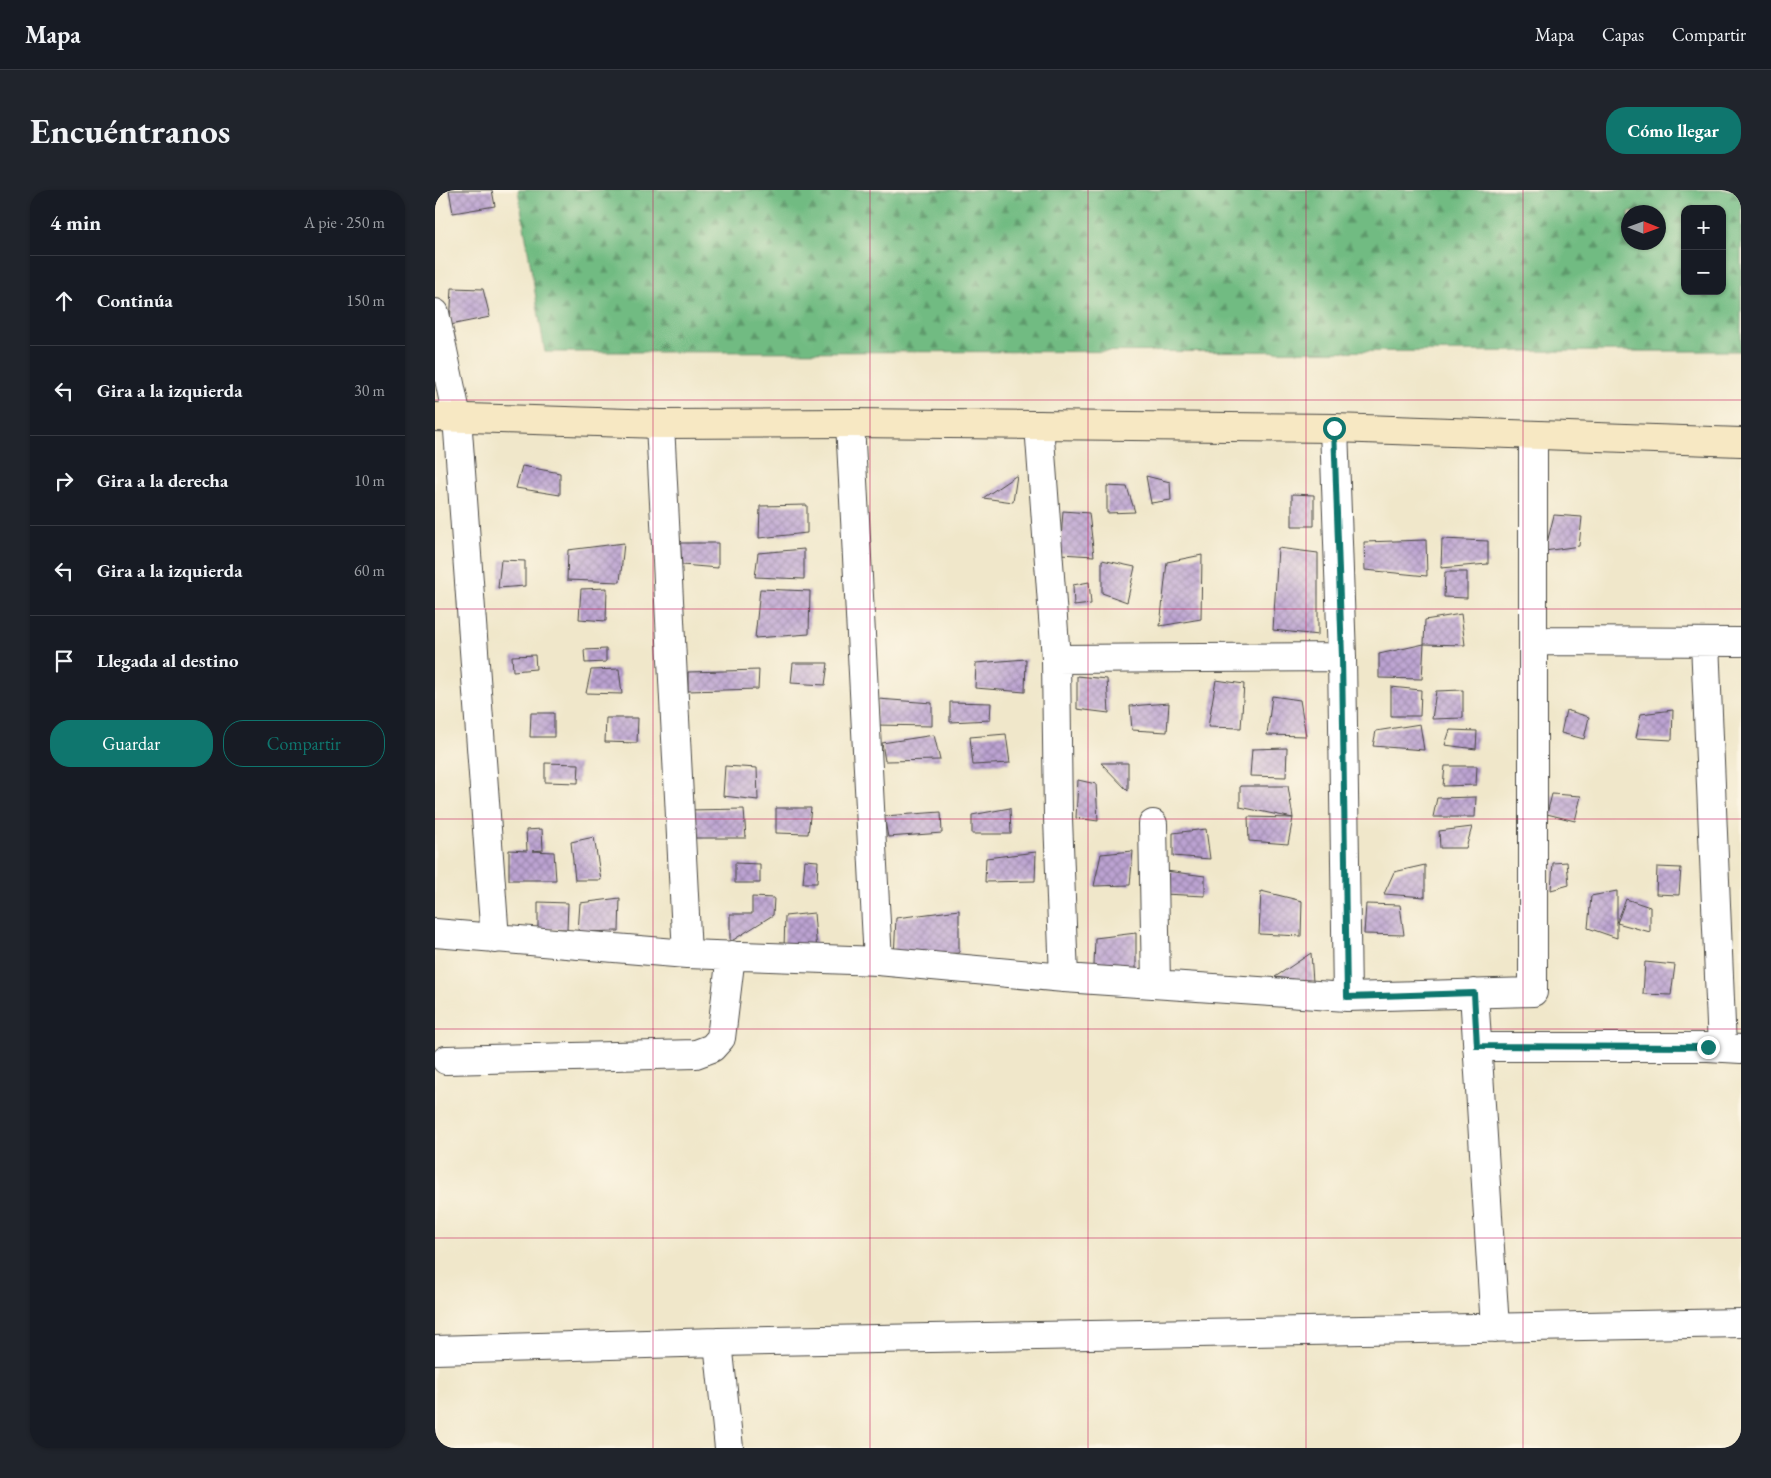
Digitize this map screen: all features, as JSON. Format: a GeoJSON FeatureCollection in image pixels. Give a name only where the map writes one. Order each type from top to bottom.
{"type":"FeatureCollection","features":[{"type":"Feature","properties":{"kind":"street"},"geometry":{"type":"LineString","coordinates":[[435,313],[495,939]]}},
{"type":"Feature","properties":{"kind":"street"},"geometry":{"type":"LineString","coordinates":[[446,417],[660,424],[850,423],[1334,428],[1741,442]]}},
{"type":"Feature","properties":{"kind":"street"},"geometry":{"type":"LineString","coordinates":[[850,423],[878,961]]}},
{"type":"Feature","properties":{"kind":"street"},"geometry":{"type":"LineString","coordinates":[[660,424],[687,954]]}},
{"type":"Feature","properties":{"kind":"street"},"geometry":{"type":"LineString","coordinates":[[1039,425],[1056,658],[1058,818],[1064,978]]}},
{"type":"Feature","properties":{"kind":"street"},"geometry":{"type":"LineString","coordinates":[[1334,428],[1342,657],[1347,997]]}},
{"type":"Feature","properties":{"kind":"street"},"geometry":{"type":"LineString","coordinates":[[435,933],[687,954],[878,961],[1064,978],[1347,997],[1533,992],[1533,436]]}},
{"type":"Feature","properties":{"kind":"street"},"geometry":{"type":"LineString","coordinates":[[1533,641],[1741,642]]}},
{"type":"Feature","properties":{"kind":"street"},"geometry":{"type":"LineString","coordinates":[[1477,1046],[1731,1048],[1705,642]]}},
{"type":"Feature","properties":{"kind":"street"},"geometry":{"type":"LineString","coordinates":[[1056,658],[1342,657]]}},
{"type":"Feature","properties":{"kind":"street"},"geometry":{"type":"LineString","coordinates":[[1153,824],[1156,984]]}},
{"type":"Feature","properties":{"kind":"street"},"geometry":{"type":"LineString","coordinates":[[446,1060],[696,1054],[712,1048],[721,1038],[731,955]]}},
{"type":"Feature","properties":{"kind":"street"},"geometry":{"type":"LineString","coordinates":[[1474,993],[1495,1328]]}},
{"type":"Feature","properties":{"kind":"street"},"geometry":{"type":"LineString","coordinates":[[435,1350],[718,1342],[1741,1323]]}},
{"type":"Feature","properties":{"kind":"street"},"geometry":{"type":"LineString","coordinates":[[718,1342],[729,1448]]}},
{"type":"Feature","properties":{"kind":"green space"},"geometry":{"type":"Polygon","coordinates":[[[518,190],[1741,190],[1741,351],[545,352],[518,190]]]}},
{"type":"Feature","properties":{"kind":"building"},"geometry":{"type":"Polygon","coordinates":[[[449,190],[492,190],[495,206],[453,213],[449,190]]]}},
{"type":"Feature","properties":{"kind":"building"},"geometry":{"type":"Polygon","coordinates":[[[452,288],[483,289],[490,317],[450,325],[452,288]]]}},
{"type":"Feature","properties":{"kind":"building"},"geometry":{"type":"Polygon","coordinates":[[[522,466],[560,473],[560,495],[516,488],[522,466]]]}},
{"type":"Feature","properties":{"kind":"building"},"geometry":{"type":"Polygon","coordinates":[[[1017,475],[1013,502],[983,498],[1017,475]]]}},
{"type":"Feature","properties":{"kind":"building"},"geometry":{"type":"Polygon","coordinates":[[[1146,476],[1170,482],[1171,500],[1151,503],[1146,476]]]}},
{"type":"Feature","properties":{"kind":"building"},"geometry":{"type":"Polygon","coordinates":[[[1107,486],[1127,487],[1135,512],[1107,513],[1107,486]]]}},
{"type":"Feature","properties":{"kind":"building"},"geometry":{"type":"Polygon","coordinates":[[[1292,494],[1314,495],[1314,526],[1292,526],[1292,494]]]}},
{"type":"Feature","properties":{"kind":"building"},"geometry":{"type":"Polygon","coordinates":[[[807,505],[807,533],[759,538],[760,506],[807,505]]]}},
{"type":"Feature","properties":{"kind":"building"},"geometry":{"type":"Polygon","coordinates":[[[1063,511],[1089,513],[1094,556],[1060,554],[1063,511]]]}},
{"type":"Feature","properties":{"kind":"building"},"geometry":{"type":"Polygon","coordinates":[[[1554,515],[1582,517],[1579,546],[1545,551],[1554,515]]]}},
{"type":"Feature","properties":{"kind":"building"},"geometry":{"type":"Polygon","coordinates":[[[1442,539],[1488,541],[1488,564],[1441,568],[1442,539]]]}},
{"type":"Feature","properties":{"kind":"building"},"geometry":{"type":"Polygon","coordinates":[[[1426,540],[1427,576],[1365,570],[1364,542],[1426,540]]]}},
{"type":"Feature","properties":{"kind":"building"},"geometry":{"type":"Polygon","coordinates":[[[624,543],[620,582],[567,580],[568,550],[624,543]]]}},
{"type":"Feature","properties":{"kind":"building"},"geometry":{"type":"Polygon","coordinates":[[[680,543],[718,543],[718,568],[682,565],[680,543]]]}},
{"type":"Feature","properties":{"kind":"building"},"geometry":{"type":"Polygon","coordinates":[[[1278,548],[1318,553],[1318,635],[1273,630],[1278,548]]]}},
{"type":"Feature","properties":{"kind":"building"},"geometry":{"type":"Polygon","coordinates":[[[804,549],[804,579],[755,577],[758,553],[804,549]]]}},
{"type":"Feature","properties":{"kind":"building"},"geometry":{"type":"Polygon","coordinates":[[[1202,555],[1201,619],[1160,626],[1167,562],[1202,555]]]}},
{"type":"Feature","properties":{"kind":"building"},"geometry":{"type":"Polygon","coordinates":[[[501,560],[525,561],[525,586],[498,588],[501,560]]]}},
{"type":"Feature","properties":{"kind":"building"},"geometry":{"type":"Polygon","coordinates":[[[1102,560],[1135,567],[1127,602],[1102,593],[1102,560]]]}},
{"type":"Feature","properties":{"kind":"building"},"geometry":{"type":"Polygon","coordinates":[[[1445,572],[1467,572],[1467,598],[1444,597],[1445,572]]]}},
{"type":"Feature","properties":{"kind":"building"},"geometry":{"type":"Polygon","coordinates":[[[1089,582],[1091,604],[1074,606],[1073,585],[1089,582]]]}},
{"type":"Feature","properties":{"kind":"building"},"geometry":{"type":"Polygon","coordinates":[[[607,588],[606,621],[579,619],[581,589],[607,588]]]}},
{"type":"Feature","properties":{"kind":"building"},"geometry":{"type":"Polygon","coordinates":[[[760,589],[810,591],[809,634],[755,638],[760,589]]]}},
{"type":"Feature","properties":{"kind":"building"},"geometry":{"type":"Polygon","coordinates":[[[1461,614],[1465,645],[1424,644],[1425,620],[1461,614]]]}},
{"type":"Feature","properties":{"kind":"building"},"geometry":{"type":"Polygon","coordinates":[[[1424,644],[1422,679],[1379,678],[1379,654],[1424,644]]]}},
{"type":"Feature","properties":{"kind":"building"},"geometry":{"type":"Polygon","coordinates":[[[606,649],[606,662],[585,663],[584,650],[606,649]]]}},
{"type":"Feature","properties":{"kind":"building"},"geometry":{"type":"Polygon","coordinates":[[[535,655],[536,669],[513,671],[512,656],[535,655]]]}},
{"type":"Feature","properties":{"kind":"building"},"geometry":{"type":"Polygon","coordinates":[[[1026,659],[1025,692],[975,688],[976,663],[1026,659]]]}},
{"type":"Feature","properties":{"kind":"building"},"geometry":{"type":"Polygon","coordinates":[[[793,663],[828,663],[825,685],[791,683],[793,663]]]}},
{"type":"Feature","properties":{"kind":"building"},"geometry":{"type":"Polygon","coordinates":[[[619,669],[622,694],[586,693],[591,670],[619,669]]]}},
{"type":"Feature","properties":{"kind":"building"},"geometry":{"type":"Polygon","coordinates":[[[759,670],[758,689],[688,691],[688,672],[759,670]]]}},
{"type":"Feature","properties":{"kind":"building"},"geometry":{"type":"Polygon","coordinates":[[[1077,676],[1107,679],[1109,713],[1077,709],[1077,676]]]}},
{"type":"Feature","properties":{"kind":"building"},"geometry":{"type":"Polygon","coordinates":[[[1216,680],[1244,684],[1241,728],[1208,727],[1216,680]]]}},
{"type":"Feature","properties":{"kind":"building"},"geometry":{"type":"Polygon","coordinates":[[[1391,687],[1421,690],[1420,716],[1391,716],[1391,687]]]}},
{"type":"Feature","properties":{"kind":"building"},"geometry":{"type":"Polygon","coordinates":[[[1463,690],[1463,718],[1432,719],[1436,691],[1463,690]]]}},
{"type":"Feature","properties":{"kind":"building"},"geometry":{"type":"Polygon","coordinates":[[[1272,696],[1300,700],[1306,736],[1267,735],[1272,696]]]}},
{"type":"Feature","properties":{"kind":"building"},"geometry":{"type":"Polygon","coordinates":[[[878,699],[932,703],[932,726],[875,725],[878,699]]]}},
{"type":"Feature","properties":{"kind":"building"},"geometry":{"type":"Polygon","coordinates":[[[950,702],[991,703],[990,720],[950,722],[950,702]]]}},
{"type":"Feature","properties":{"kind":"building"},"geometry":{"type":"Polygon","coordinates":[[[1169,703],[1167,732],[1132,730],[1130,706],[1169,703]]]}},
{"type":"Feature","properties":{"kind":"building"},"geometry":{"type":"Polygon","coordinates":[[[1566,710],[1589,717],[1584,739],[1561,733],[1566,710]]]}},
{"type":"Feature","properties":{"kind":"building"},"geometry":{"type":"Polygon","coordinates":[[[1673,710],[1672,740],[1636,738],[1641,714],[1673,710]]]}},
{"type":"Feature","properties":{"kind":"building"},"geometry":{"type":"Polygon","coordinates":[[[531,713],[554,713],[554,737],[530,737],[531,713]]]}},
{"type":"Feature","properties":{"kind":"building"},"geometry":{"type":"Polygon","coordinates":[[[606,718],[638,718],[637,743],[605,742],[606,718]]]}},
{"type":"Feature","properties":{"kind":"building"},"geometry":{"type":"Polygon","coordinates":[[[1420,724],[1424,750],[1373,746],[1376,731],[1420,724]]]}},
{"type":"Feature","properties":{"kind":"building"},"geometry":{"type":"Polygon","coordinates":[[[1450,730],[1477,731],[1476,749],[1445,745],[1450,730]]]}},
{"type":"Feature","properties":{"kind":"building"},"geometry":{"type":"Polygon","coordinates":[[[1006,734],[1010,763],[973,765],[970,737],[1006,734]]]}},
{"type":"Feature","properties":{"kind":"building"},"geometry":{"type":"Polygon","coordinates":[[[934,735],[940,760],[885,761],[882,743],[934,735]]]}},
{"type":"Feature","properties":{"kind":"building"},"geometry":{"type":"Polygon","coordinates":[[[1287,748],[1286,777],[1250,776],[1252,749],[1287,748]]]}},
{"type":"Feature","properties":{"kind":"building"},"geometry":{"type":"Polygon","coordinates":[[[545,763],[579,764],[578,783],[545,782],[545,763]]]}},
{"type":"Feature","properties":{"kind":"building"},"geometry":{"type":"Polygon","coordinates":[[[1101,763],[1128,763],[1128,791],[1101,763]]]}},
{"type":"Feature","properties":{"kind":"building"},"geometry":{"type":"Polygon","coordinates":[[[725,766],[757,768],[758,800],[723,796],[725,766]]]}},
{"type":"Feature","properties":{"kind":"building"},"geometry":{"type":"Polygon","coordinates":[[[1445,766],[1477,766],[1476,785],[1443,786],[1445,766]]]}},
{"type":"Feature","properties":{"kind":"building"},"geometry":{"type":"Polygon","coordinates":[[[1078,780],[1096,784],[1098,821],[1076,818],[1078,780]]]}},
{"type":"Feature","properties":{"kind":"building"},"geometry":{"type":"Polygon","coordinates":[[[1240,786],[1288,786],[1293,818],[1240,807],[1240,786]]]}},
{"type":"Feature","properties":{"kind":"building"},"geometry":{"type":"Polygon","coordinates":[[[1552,794],[1581,796],[1575,821],[1547,814],[1552,794]]]}},
{"type":"Feature","properties":{"kind":"building"},"geometry":{"type":"Polygon","coordinates":[[[1476,797],[1475,817],[1433,817],[1437,798],[1476,797]]]}},
{"type":"Feature","properties":{"kind":"building"},"geometry":{"type":"Polygon","coordinates":[[[776,808],[811,808],[808,834],[776,833],[776,808]]]}},
{"type":"Feature","properties":{"kind":"building"},"geometry":{"type":"Polygon","coordinates":[[[1010,808],[1011,834],[972,834],[972,815],[1010,808]]]}},
{"type":"Feature","properties":{"kind":"building"},"geometry":{"type":"Polygon","coordinates":[[[744,809],[746,838],[688,838],[689,810],[744,809]]]}},
{"type":"Feature","properties":{"kind":"building"},"geometry":{"type":"Polygon","coordinates":[[[941,812],[942,833],[888,837],[884,816],[941,812]]]}},
{"type":"Feature","properties":{"kind":"building"},"geometry":{"type":"Polygon","coordinates":[[[1248,817],[1293,818],[1288,844],[1249,841],[1248,817]]]}},
{"type":"Feature","properties":{"kind":"building"},"geometry":{"type":"Polygon","coordinates":[[[1472,827],[1466,848],[1440,848],[1439,831],[1472,827]]]}},
{"type":"Feature","properties":{"kind":"building"},"geometry":{"type":"Polygon","coordinates":[[[542,829],[543,850],[532,851],[554,852],[556,880],[509,880],[509,850],[527,851],[526,830],[542,829]]]}},
{"type":"Feature","properties":{"kind":"building"},"geometry":{"type":"Polygon","coordinates":[[[1206,829],[1210,859],[1173,856],[1173,833],[1206,829]]]}},
{"type":"Feature","properties":{"kind":"building"},"geometry":{"type":"Polygon","coordinates":[[[594,837],[601,880],[575,880],[571,842],[594,837]]]}},
{"type":"Feature","properties":{"kind":"building"},"geometry":{"type":"Polygon","coordinates":[[[1133,851],[1130,885],[1094,886],[1101,854],[1133,851]]]}},
{"type":"Feature","properties":{"kind":"building"},"geometry":{"type":"Polygon","coordinates":[[[1036,852],[1035,881],[985,882],[986,858],[1036,852]]]}},
{"type":"Feature","properties":{"kind":"building"},"geometry":{"type":"Polygon","coordinates":[[[805,860],[818,861],[817,883],[803,883],[805,860]]]}},
{"type":"Feature","properties":{"kind":"building"},"geometry":{"type":"Polygon","coordinates":[[[1567,862],[1569,885],[1551,890],[1553,863],[1567,862]]]}},
{"type":"Feature","properties":{"kind":"building"},"geometry":{"type":"Polygon","coordinates":[[[735,863],[760,864],[760,883],[735,883],[735,863]]]}},
{"type":"Feature","properties":{"kind":"building"},"geometry":{"type":"Polygon","coordinates":[[[1425,865],[1425,897],[1384,894],[1394,872],[1425,865]]]}},
{"type":"Feature","properties":{"kind":"building"},"geometry":{"type":"Polygon","coordinates":[[[1657,867],[1681,868],[1679,895],[1656,894],[1657,867]]]}},
{"type":"Feature","properties":{"kind":"building"},"geometry":{"type":"Polygon","coordinates":[[[1166,871],[1205,876],[1205,896],[1163,894],[1166,871]]]}},
{"type":"Feature","properties":{"kind":"building"},"geometry":{"type":"Polygon","coordinates":[[[1261,891],[1302,901],[1301,936],[1259,934],[1261,891]]]}},
{"type":"Feature","properties":{"kind":"building"},"geometry":{"type":"Polygon","coordinates":[[[1617,891],[1617,938],[1588,928],[1591,896],[1617,891]]]}},
{"type":"Feature","properties":{"kind":"building"},"geometry":{"type":"Polygon","coordinates":[[[752,897],[774,898],[773,915],[730,942],[730,914],[752,914],[752,897]]]}},
{"type":"Feature","properties":{"kind":"building"},"geometry":{"type":"Polygon","coordinates":[[[620,898],[619,931],[578,932],[580,903],[620,898]]]}},
{"type":"Feature","properties":{"kind":"building"},"geometry":{"type":"Polygon","coordinates":[[[1626,899],[1650,907],[1650,932],[1617,923],[1626,899]]]}},
{"type":"Feature","properties":{"kind":"building"},"geometry":{"type":"Polygon","coordinates":[[[538,902],[568,903],[567,929],[538,929],[538,902]]]}},
{"type":"Feature","properties":{"kind":"building"},"geometry":{"type":"Polygon","coordinates":[[[1366,904],[1400,905],[1404,935],[1364,934],[1366,904]]]}},
{"type":"Feature","properties":{"kind":"building"},"geometry":{"type":"Polygon","coordinates":[[[959,910],[959,953],[894,957],[896,918],[959,910]]]}},
{"type":"Feature","properties":{"kind":"building"},"geometry":{"type":"Polygon","coordinates":[[[814,913],[817,952],[784,948],[785,916],[814,913]]]}},
{"type":"Feature","properties":{"kind":"building"},"geometry":{"type":"Polygon","coordinates":[[[1136,933],[1136,969],[1094,966],[1095,938],[1136,933]]]}},
{"type":"Feature","properties":{"kind":"building"},"geometry":{"type":"Polygon","coordinates":[[[1311,953],[1313,982],[1275,977],[1311,953]]]}},
{"type":"Feature","properties":{"kind":"building"},"geometry":{"type":"Polygon","coordinates":[[[1645,962],[1675,965],[1671,995],[1643,994],[1645,962]]]}},
{"type":"Feature","properties":{"kind":"route"},"geometry":{"type":"LineString","coordinates":[[1334,428],[1342,657],[1347,997],[1474,993],[1477,1046],[1708,1047]]}}]}
